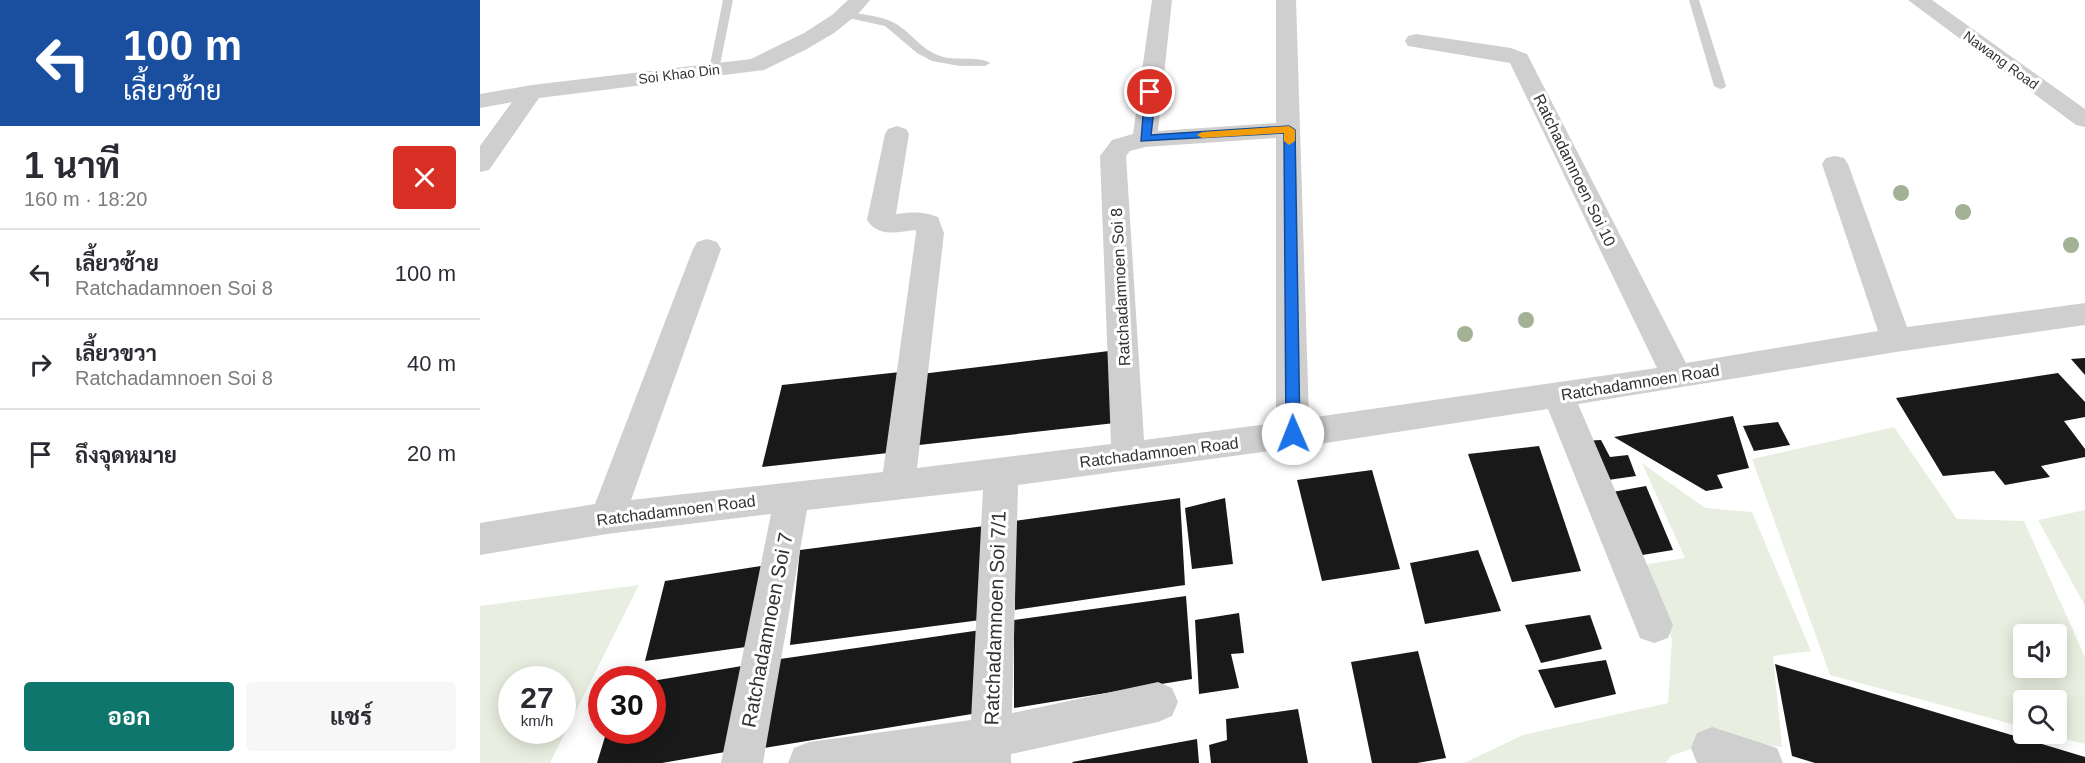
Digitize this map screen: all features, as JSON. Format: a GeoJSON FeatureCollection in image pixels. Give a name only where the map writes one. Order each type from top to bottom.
{"type":"FeatureCollection","features":[{"type":"Feature","properties":{"kind":"street"},"geometry":{"type":"LineString","coordinates":[[1145,138],[1162,0]]}},
{"type":"Feature","properties":{"kind":"street"},"geometry":{"type":"LineString","coordinates":[[1286,0],[1293,434]]}},
{"type":"Feature","properties":{"kind":"street","name":"Nawang Road"},"geometry":{"type":"LineString","coordinates":[[1918,0],[2085,120]]}},
{"type":"Feature","properties":{"kind":"street","name":"Soi Khao Din"},"geometry":{"type":"LineString","coordinates":[[480,101],[532,92],[756,65],[775,57],[854,7]]}},
{"type":"Feature","properties":{"kind":"street","name":"Ratchadamnoen Soi 10"},"geometry":{"type":"LineString","coordinates":[[1416,41],[1511,55],[1519,59],[1677,376]]}},
{"type":"Feature","properties":{"kind":"street"},"geometry":{"type":"LineString","coordinates":[[480,164],[532,92]]}},
{"type":"Feature","properties":{"kind":"street","name":"Ratchadamnoen Soi 8"},"geometry":{"type":"LineString","coordinates":[[1128,456],[1113,156],[1121,145],[1145,138],[1289,130]]}},
{"type":"Feature","properties":{"kind":"street"},"geometry":{"type":"LineString","coordinates":[[897,134],[881,220],[887,224],[919,220],[928,224],[930,233],[898,485]]}},
{"type":"Feature","properties":{"kind":"street"},"geometry":{"type":"LineString","coordinates":[[1835,164],[1896,340]]}},
{"type":"Feature","properties":{"kind":"street"},"geometry":{"type":"LineString","coordinates":[[608,518],[707,249]]}},
{"type":"Feature","properties":{"kind":"street","name":"Ratchadamnoen Road"},"geometry":{"type":"LineString","coordinates":[[481,540],[608,518],[1000,473],[1293,434],[1677,376],[1896,340],[2085,314]]}},
{"type":"Feature","properties":{"kind":"street"},"geometry":{"type":"LineString","coordinates":[[1558,394],[1654,625]]}},
{"type":"Feature","properties":{"kind":"street","name":"Ratchadamnoen Soi 7/1"},"geometry":{"type":"LineString","coordinates":[[990,750],[1000,473]]}},
{"type":"Feature","properties":{"kind":"street","name":"Ratchadamnoen Soi 7"},"geometry":{"type":"LineString","coordinates":[[742,763],[792,496]]}},
{"type":"Feature","properties":{"kind":"street"},"geometry":{"type":"LineString","coordinates":[[809,763],[990,750],[1158,702]]}},
{"type":"Feature","properties":{"kind":"street"},"geometry":{"type":"LineString","coordinates":[[1713,748],[1762,763]]}},
{"type":"Feature","properties":{"kind":"lane"},"geometry":{"type":"LineString","coordinates":[[714,70],[728,0]]}},
{"type":"Feature","properties":{"kind":"lane"},"geometry":{"type":"LineString","coordinates":[[1694,0],[1720,86]]}},
{"type":"Feature","properties":{"kind":"lane"},"geometry":{"type":"LineString","coordinates":[[854,7],[905,34],[920,50],[931,57],[957,62],[985,63]]}},
{"type":"Feature","properties":{"kind":"green space"},"geometry":{"type":"Polygon","coordinates":[[[1894,427],[1957,519],[2024,521],[2085,657],[2085,744],[2067,739],[2067,690],[2013,690],[2013,724],[1830,675],[1752,459],[1894,427]]]}},
{"type":"Feature","properties":{"kind":"green space"},"geometry":{"type":"Polygon","coordinates":[[[1642,463],[1705,508],[1752,512],[1811,651],[1773,656],[1782,747],[1723,738],[1671,756],[1666,763],[1464,763],[1523,735],[1668,703],[1672,639],[1642,565],[1685,558],[1642,463]]]}},
{"type":"Feature","properties":{"kind":"green space"},"geometry":{"type":"Polygon","coordinates":[[[2085,510],[2085,606],[2038,520],[2085,510]]]}},
{"type":"Feature","properties":{"kind":"green space"},"geometry":{"type":"Polygon","coordinates":[[[639,585],[598,666],[588,666],[588,687],[576,711],[576,666],[498,666],[498,744],[560,744],[550,763],[480,763],[480,606],[639,585]]]}},
{"type":"Feature","properties":{"kind":"building"},"geometry":{"type":"Polygon","coordinates":[[[1109,351],[1115,423],[910,446],[921,374],[1109,351]]]}},
{"type":"Feature","properties":{"kind":"building"},"geometry":{"type":"Polygon","coordinates":[[[2085,358],[2085,375],[2071,359],[2085,358]]]}},
{"type":"Feature","properties":{"kind":"building"},"geometry":{"type":"Polygon","coordinates":[[[900,372],[888,453],[762,467],[782,385],[900,372]]]}},
{"type":"Feature","properties":{"kind":"building"},"geometry":{"type":"Polygon","coordinates":[[[2058,373],[2085,402],[2085,417],[2064,421],[2085,449],[2085,457],[2041,466],[2050,477],[2005,485],[1994,471],[1943,476],[1896,398],[2058,373]]]}},
{"type":"Feature","properties":{"kind":"building"},"geometry":{"type":"Polygon","coordinates":[[[1733,416],[1749,468],[1717,475],[1723,488],[1706,491],[1614,437],[1733,416]]]}},
{"type":"Feature","properties":{"kind":"building"},"geometry":{"type":"Polygon","coordinates":[[[1778,422],[1790,445],[1754,451],[1743,426],[1778,422]]]}},
{"type":"Feature","properties":{"kind":"building"},"geometry":{"type":"Polygon","coordinates":[[[1601,440],[1610,457],[1628,455],[1636,476],[1601,481],[1582,441],[1601,440]]]}},
{"type":"Feature","properties":{"kind":"building"},"geometry":{"type":"Polygon","coordinates":[[[1539,446],[1581,571],[1512,582],[1468,454],[1539,446]]]}},
{"type":"Feature","properties":{"kind":"building"},"geometry":{"type":"Polygon","coordinates":[[[1372,470],[1400,569],[1322,581],[1297,480],[1372,470]]]}},
{"type":"Feature","properties":{"kind":"building"},"geometry":{"type":"Polygon","coordinates":[[[1646,486],[1673,550],[1636,556],[1607,493],[1646,486]]]}},
{"type":"Feature","properties":{"kind":"building"},"geometry":{"type":"Polygon","coordinates":[[[1180,498],[1185,585],[1015,610],[1014,521],[1180,498]]]}},
{"type":"Feature","properties":{"kind":"building"},"geometry":{"type":"Polygon","coordinates":[[[1225,498],[1233,564],[1192,569],[1185,508],[1225,498]]]}},
{"type":"Feature","properties":{"kind":"building"},"geometry":{"type":"Polygon","coordinates":[[[992,525],[988,619],[790,645],[800,550],[992,525]]]}},
{"type":"Feature","properties":{"kind":"building"},"geometry":{"type":"Polygon","coordinates":[[[1478,550],[1501,611],[1425,624],[1410,563],[1478,550]]]}},
{"type":"Feature","properties":{"kind":"building"},"geometry":{"type":"Polygon","coordinates":[[[767,565],[753,646],[645,661],[665,581],[767,565]]]}},
{"type":"Feature","properties":{"kind":"building"},"geometry":{"type":"Polygon","coordinates":[[[1186,596],[1192,679],[1014,708],[1014,620],[1186,596]]]}},
{"type":"Feature","properties":{"kind":"building"},"geometry":{"type":"Polygon","coordinates":[[[1239,613],[1244,653],[1231,654],[1239,688],[1199,694],[1195,620],[1239,613]]]}},
{"type":"Feature","properties":{"kind":"building"},"geometry":{"type":"Polygon","coordinates":[[[1590,615],[1602,649],[1541,663],[1525,625],[1590,615]]]}},
{"type":"Feature","properties":{"kind":"building"},"geometry":{"type":"Polygon","coordinates":[[[988,629],[984,712],[764,748],[780,659],[988,629]]]}},
{"type":"Feature","properties":{"kind":"building"},"geometry":{"type":"Polygon","coordinates":[[[1418,651],[1446,758],[1417,763],[1372,763],[1351,662],[1418,651]]]}},
{"type":"Feature","properties":{"kind":"building"},"geometry":{"type":"Polygon","coordinates":[[[1606,660],[1616,694],[1555,708],[1538,670],[1606,660]]]}},
{"type":"Feature","properties":{"kind":"building"},"geometry":{"type":"Polygon","coordinates":[[[1775,664],[2013,735],[2013,744],[2042,744],[2085,757],[2085,763],[1815,763],[1792,756],[1775,664]]]}},
{"type":"Feature","properties":{"kind":"building"},"geometry":{"type":"Polygon","coordinates":[[[748,665],[731,751],[662,763],[597,763],[603,744],[666,744],[666,679],[748,665]]]}},
{"type":"Feature","properties":{"kind":"building"},"geometry":{"type":"Polygon","coordinates":[[[1298,709],[1308,763],[1211,763],[1209,745],[1227,740],[1226,719],[1298,709]]]}},
{"type":"Feature","properties":{"kind":"building"},"geometry":{"type":"Polygon","coordinates":[[[1197,739],[1199,763],[1072,762],[1197,739]]]}},
{"type":"Feature","properties":{"kind":"slow traffic"},"geometry":{"type":"LineString","coordinates":[[1202,135],[1289,130],[1289,141]]}},
{"type":"Feature","properties":{"kind":"route"},"geometry":{"type":"LineString","coordinates":[[1150,92],[1145,138],[1289,130],[1293,434]]}}]}
